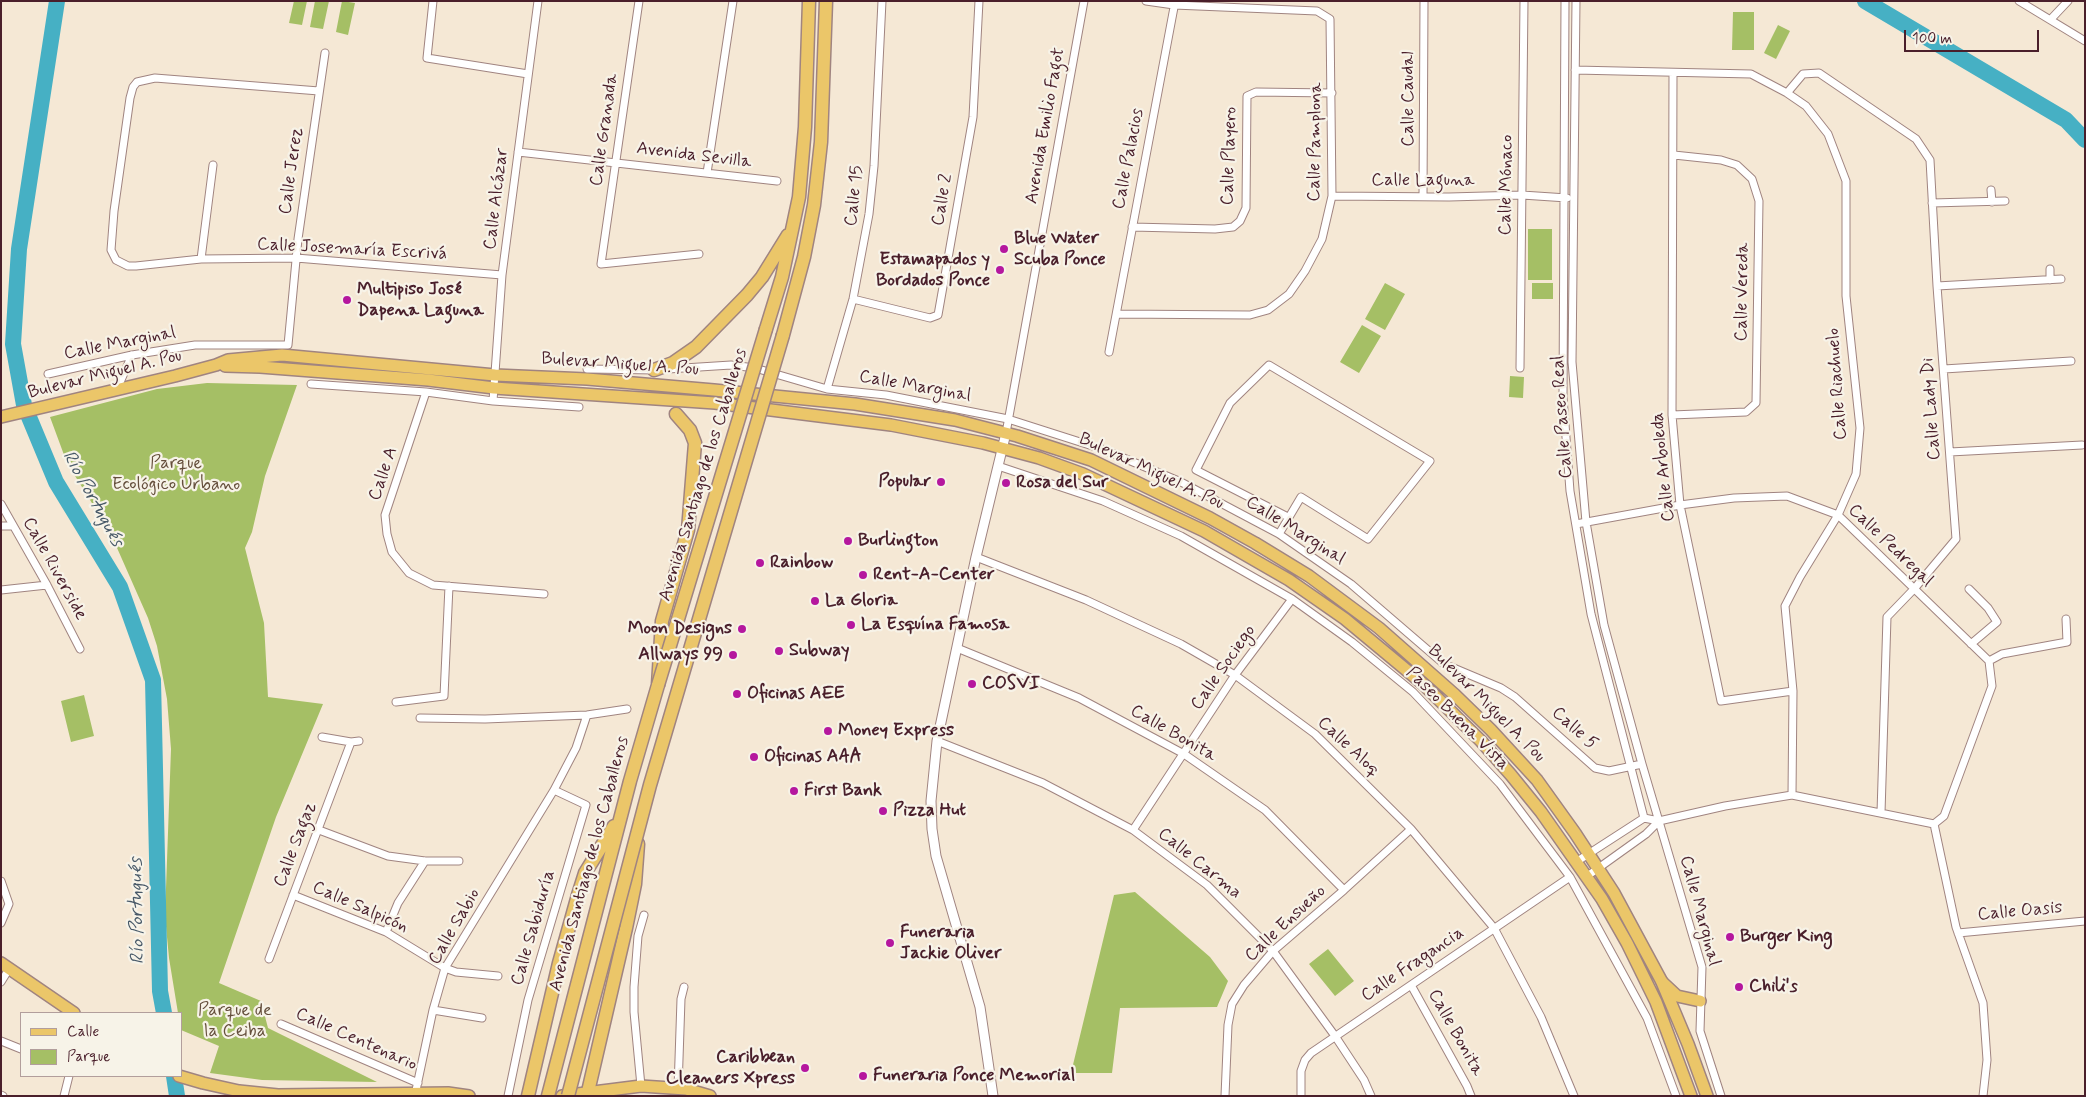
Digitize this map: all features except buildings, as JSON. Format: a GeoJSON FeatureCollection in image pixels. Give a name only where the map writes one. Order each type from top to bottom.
{"type":"FeatureCollection","features":[{"type":"Feature","properties":{"kind":"highway","name":"Avenida Santiago de los Caballeros"},"geometry":{"type":"LineString","coordinates":[[548,1096],[563,1031],[621,814],[658,685],[766,329],[794,227],[799,197],[805,127],[809,1]]}},
{"type":"Feature","properties":{"kind":"highway","name":"Avenida Santiago de los Caballeros"},"geometry":{"type":"LineString","coordinates":[[568,1096],[680,679],[783,335],[804,257],[814,205],[821,142],[826,1]]}},
{"type":"Feature","properties":{"kind":"highway"},"geometry":{"type":"LineString","coordinates":[[654,370],[673,363],[696,347],[742,301],[762,277],[794,227]]}},
{"type":"Feature","properties":{"kind":"highway"},"geometry":{"type":"LineString","coordinates":[[658,685],[662,621],[688,530],[695,443],[690,430],[676,414]]}},
{"type":"Feature","properties":{"kind":"highway"},"geometry":{"type":"LineString","coordinates":[[528,1096],[559,964],[585,873],[621,814]]}},
{"type":"Feature","properties":{"kind":"highway"},"geometry":{"type":"LineString","coordinates":[[588,1094],[635,884],[641,819]]}},
{"type":"Feature","properties":{"kind":"main road","name":"Bulevar Miguel A. Pou"},"geometry":{"type":"LineString","coordinates":[[4,417],[216,366],[237,358],[282,355],[495,375],[596,380],[855,404],[938,416],[1006,433],[1091,460],[1147,486],[1262,547],[1309,576],[1354,608],[1411,655],[1491,730],[1536,780],[1589,854],[1635,930],[1662,982],[1707,1096]]}},
{"type":"Feature","properties":{"kind":"main road","name":"Bulevar Miguel A. Pou"},"geometry":{"type":"LineString","coordinates":[[216,366],[260,366],[428,380],[494,388],[715,403],[891,425],[1003,448],[1083,474],[1204,531],[1289,580],[1324,604],[1396,660],[1481,741],[1541,812],[1602,899],[1627,943],[1656,1002],[1691,1096]]}},
{"type":"Feature","properties":{"kind":"main road"},"geometry":{"type":"LineString","coordinates":[[5,966],[73,1012]]}},
{"type":"Feature","properties":{"kind":"main road"},"geometry":{"type":"LineString","coordinates":[[1662,982],[1676,996],[1700,1001]]}},
{"type":"Feature","properties":{"kind":"main road"},"geometry":{"type":"LineString","coordinates":[[182,1077],[203,1084],[238,1091],[278,1095],[416,1091],[469,1096]]}},
{"type":"Feature","properties":{"kind":"main road"},"geometry":{"type":"LineString","coordinates":[[562,1096],[641,1086],[678,1089],[710,1096]]}},
{"type":"Feature","properties":{"kind":"street"},"geometry":{"type":"LineString","coordinates":[[433,1],[427,58],[528,74]]}},
{"type":"Feature","properties":{"kind":"street","name":"Calle Alcázar"},"geometry":{"type":"LineString","coordinates":[[493,401],[502,275],[538,1]]}},
{"type":"Feature","properties":{"kind":"street","name":"Calle Granada"},"geometry":{"type":"LineString","coordinates":[[639,1],[601,264],[699,254]]}},
{"type":"Feature","properties":{"kind":"street"},"geometry":{"type":"LineString","coordinates":[[707,173],[732,1]]}},
{"type":"Feature","properties":{"kind":"street","name":"Calle 15"},"geometry":{"type":"LineString","coordinates":[[827,389],[853,299],[871,195],[882,1]]}},
{"type":"Feature","properties":{"kind":"street","name":"Calle 2"},"geometry":{"type":"LineString","coordinates":[[853,299],[930,318],[938,315],[973,117],[979,1]]}},
{"type":"Feature","properties":{"kind":"street","name":"Avenida Emilio Fagot"},"geometry":{"type":"LineString","coordinates":[[1006,433],[1084,1]]}},
{"type":"Feature","properties":{"kind":"street","name":"Calle Pamplona"},"geometry":{"type":"LineString","coordinates":[[1117,314],[1250,316],[1268,310],[1289,294],[1305,271],[1322,239],[1332,196],[1332,28],[1330,19],[1324,13],[1311,11],[1146,1]]}},
{"type":"Feature","properties":{"kind":"street","name":"Calle Caudal"},"geometry":{"type":"LineString","coordinates":[[1423,197],[1424,1]]}},
{"type":"Feature","properties":{"kind":"street","name":"Calle Mónaco"},"geometry":{"type":"LineString","coordinates":[[1520,368],[1524,1]]}},
{"type":"Feature","properties":{"kind":"street","name":"Calle Paseo Real"},"geometry":{"type":"LineString","coordinates":[[1566,1],[1563,198],[1563,397],[1570,491],[1590,614],[1644,818]]}},
{"type":"Feature","properties":{"kind":"street","name":"Calle Paseo Real"},"geometry":{"type":"LineString","coordinates":[[1576,1],[1572,362],[1586,522],[1604,625],[1659,821]]}},
{"type":"Feature","properties":{"kind":"street"},"geometry":{"type":"LineString","coordinates":[[2018,1],[2084,41]]}},
{"type":"Feature","properties":{"kind":"street"},"geometry":{"type":"LineString","coordinates":[[2051,20],[2068,1]]}},
{"type":"Feature","properties":{"kind":"street","name":"Calle Palacios"},"geometry":{"type":"LineString","coordinates":[[1109,352],[1174,3]]}},
{"type":"Feature","properties":{"kind":"street","name":"Calle Jerez"},"geometry":{"type":"LineString","coordinates":[[288,344],[296,258],[325,53]]}},
{"type":"Feature","properties":{"kind":"street","name":"Calle Riachuelo"},"geometry":{"type":"LineString","coordinates":[[1576,70],[1751,74],[1787,93],[1806,106],[1828,134],[1846,181],[1846,296],[1860,428],[1856,474],[1838,515],[1800,577],[1785,606],[1792,691],[1792,795]]}},
{"type":"Feature","properties":{"kind":"street","name":"Calle Arboleda"},"geometry":{"type":"LineString","coordinates":[[1673,73],[1672,415],[1680,505],[1721,701],[1792,691]]}},
{"type":"Feature","properties":{"kind":"street","name":"Calle Lady Di"},"geometry":{"type":"LineString","coordinates":[[1787,93],[1803,74],[1820,73],[1916,139],[1930,160],[1937,286],[1956,539],[1914,590],[1887,617],[1881,813]]}},
{"type":"Feature","properties":{"kind":"street","name":"Calle Josemaría Escrivá"},"geometry":{"type":"LineString","coordinates":[[319,91],[155,78],[143,80],[134,87],[130,98],[118,173],[111,240],[112,254],[119,262],[136,266],[201,259],[296,258],[502,275]]}},
{"type":"Feature","properties":{"kind":"street","name":"Calle Playero"},"geometry":{"type":"LineString","coordinates":[[1132,228],[1215,229],[1233,227],[1240,221],[1246,208],[1247,96],[1256,92],[1332,92]]}},
{"type":"Feature","properties":{"kind":"street","name":"Avenida Sevilla"},"geometry":{"type":"LineString","coordinates":[[518,152],[777,181]]}},
{"type":"Feature","properties":{"kind":"street","name":"Calle Vereda"},"geometry":{"type":"LineString","coordinates":[[1672,415],[1746,412],[1756,403],[1759,200],[1752,179],[1737,165],[1721,160],[1674,155]]}},
{"type":"Feature","properties":{"kind":"street"},"geometry":{"type":"LineString","coordinates":[[201,259],[213,165]]}},
{"type":"Feature","properties":{"kind":"street"},"geometry":{"type":"LineString","coordinates":[[1991,190],[1992,202]]}},
{"type":"Feature","properties":{"kind":"street","name":"Calle Laguna"},"geometry":{"type":"LineString","coordinates":[[1332,196],[1522,195],[1574,197]]}},
{"type":"Feature","properties":{"kind":"street"},"geometry":{"type":"LineString","coordinates":[[1932,203],[2005,201]]}},
{"type":"Feature","properties":{"kind":"street"},"geometry":{"type":"LineString","coordinates":[[2050,269],[2050,280]]}},
{"type":"Feature","properties":{"kind":"street"},"geometry":{"type":"LineString","coordinates":[[1937,286],[2061,279]]}},
{"type":"Feature","properties":{"kind":"street","name":"Calle Marginal"},"geometry":{"type":"LineString","coordinates":[[48,374],[132,355],[195,345],[288,344]]}},
{"type":"Feature","properties":{"kind":"street"},"geometry":{"type":"LineString","coordinates":[[117,389],[132,355]]}},
{"type":"Feature","properties":{"kind":"street"},"geometry":{"type":"LineString","coordinates":[[1944,369],[2071,361]]}},
{"type":"Feature","properties":{"kind":"street","name":"Calle Marginal"},"geometry":{"type":"LineString","coordinates":[[587,369],[654,370],[731,365],[755,368],[827,389],[886,395],[1008,419],[1102,449],[1181,482],[1278,534],[1351,584],[1444,664],[1493,685]]}},
{"type":"Feature","properties":{"kind":"street"},"geometry":{"type":"LineString","coordinates":[[1278,534],[1301,498],[1368,539],[1430,461],[1269,365],[1230,404],[1196,470],[1288,517]]}},
{"type":"Feature","properties":{"kind":"street"},"geometry":{"type":"LineString","coordinates":[[311,384],[426,392],[493,401],[579,407]]}},
{"type":"Feature","properties":{"kind":"street","name":"Calle A"},"geometry":{"type":"LineString","coordinates":[[426,392],[386,515],[387,534],[392,552],[408,573],[433,585],[544,594]]}},
{"type":"Feature","properties":{"kind":"street"},"geometry":{"type":"LineString","coordinates":[[993,1096],[980,1008],[935,850],[931,800],[937,741],[976,558],[1006,433]]}},
{"type":"Feature","properties":{"kind":"street"},"geometry":{"type":"LineString","coordinates":[[1950,452],[2082,445]]}},
{"type":"Feature","properties":{"kind":"street","name":"Paseo Buena Vista"},"geometry":{"type":"LineString","coordinates":[[998,466],[1103,501],[1181,536],[1292,599],[1352,642],[1413,692],[1500,784],[1570,877],[1647,1018],[1676,1096]]}},
{"type":"Feature","properties":{"kind":"street","name":"Calle Pedregal"},"geometry":{"type":"LineString","coordinates":[[1576,524],[1680,505],[1734,498],[1787,496],[1838,515],[1989,661]]}},
{"type":"Feature","properties":{"kind":"street","name":"Calle Riverside"},"geometry":{"type":"LineString","coordinates":[[1,504],[47,585],[80,649]]}},
{"type":"Feature","properties":{"kind":"street"},"geometry":{"type":"LineString","coordinates":[[1,526],[14,526]]}},
{"type":"Feature","properties":{"kind":"street","name":"Calle Aloq"},"geometry":{"type":"LineString","coordinates":[[976,558],[1086,600],[1181,644],[1235,675],[1315,734],[1411,829],[1494,928],[1541,1017],[1574,1096]]}},
{"type":"Feature","properties":{"kind":"street"},"geometry":{"type":"LineString","coordinates":[[1,590],[47,585]]}},
{"type":"Feature","properties":{"kind":"street"},"geometry":{"type":"LineString","coordinates":[[396,702],[444,696],[449,586]]}},
{"type":"Feature","properties":{"kind":"street"},"geometry":{"type":"LineString","coordinates":[[1969,589],[1988,608],[1997,622],[1971,644]]}},
{"type":"Feature","properties":{"kind":"street","name":"Calle Sociego"},"geometry":{"type":"LineString","coordinates":[[1133,830],[1235,675],[1292,599]]}},
{"type":"Feature","properties":{"kind":"street"},"geometry":{"type":"LineString","coordinates":[[1934,824],[1944,816],[1992,686],[1989,661],[2002,654],[2067,642],[2066,619]]}},
{"type":"Feature","properties":{"kind":"street","name":"Calle Bonita"},"geometry":{"type":"LineString","coordinates":[[957,648],[1079,698],[1184,754],[1265,810],[1344,890]]}},
{"type":"Feature","properties":{"kind":"street","name":"Calle 5"},"geometry":{"type":"LineString","coordinates":[[1493,685],[1516,697],[1595,768],[1609,771],[1642,764]]}},
{"type":"Feature","properties":{"kind":"street"},"geometry":{"type":"LineString","coordinates":[[420,718],[485,719],[588,715],[627,709]]}},
{"type":"Feature","properties":{"kind":"street","name":"Calle Sabio"},"geometry":{"type":"LineString","coordinates":[[416,1091],[433,1010],[445,968],[554,790],[576,748],[588,715]]}},
{"type":"Feature","properties":{"kind":"street"},"geometry":{"type":"LineString","coordinates":[[322,737],[351,742],[359,741]]}},
{"type":"Feature","properties":{"kind":"street","name":"Calle Carma"},"geometry":{"type":"LineString","coordinates":[[937,741],[1043,783],[1133,830],[1207,885],[1273,951],[1335,1036],[1364,1080],[1371,1096]]}},
{"type":"Feature","properties":{"kind":"street","name":"Calle Sagaz"},"geometry":{"type":"LineString","coordinates":[[270,959],[351,742]]}},
{"type":"Feature","properties":{"kind":"street","name":"Calle Sabiduría"},"geometry":{"type":"LineString","coordinates":[[508,1096],[528,1000],[586,804],[554,790]]}},
{"type":"Feature","properties":{"kind":"street"},"geometry":{"type":"LineString","coordinates":[[1576,862],[1644,818],[1659,821],[1724,806],[1792,795],[1934,824]]}},
{"type":"Feature","properties":{"kind":"street"},"geometry":{"type":"LineString","coordinates":[[1586,877],[1646,834],[1659,821]]}},
{"type":"Feature","properties":{"kind":"street","name":"Calle Marginal"},"geometry":{"type":"LineString","coordinates":[[1659,821],[1702,967],[1700,1030],[1722,1096]]}},
{"type":"Feature","properties":{"kind":"street"},"geometry":{"type":"LineString","coordinates":[[1934,824],[1958,933],[1983,1003],[1987,1060],[1983,1096]]}},
{"type":"Feature","properties":{"kind":"street","name":"Calle Ensueño"},"geometry":{"type":"LineString","coordinates":[[1226,1096],[1228,1025],[1232,1004],[1244,985],[1273,951],[1411,829]]}},
{"type":"Feature","properties":{"kind":"street"},"geometry":{"type":"LineString","coordinates":[[319,830],[388,856],[425,861],[459,861]]}},
{"type":"Feature","properties":{"kind":"street"},"geometry":{"type":"LineString","coordinates":[[386,932],[398,903],[425,861]]}},
{"type":"Feature","properties":{"kind":"street","name":"Calle Fragancia"},"geometry":{"type":"LineString","coordinates":[[1301,1096],[1301,1071],[1305,1060],[1335,1036],[1570,877]]}},
{"type":"Feature","properties":{"kind":"street"},"geometry":{"type":"LineString","coordinates":[[1,881],[10,904],[1,923]]}},
{"type":"Feature","properties":{"kind":"street","name":"Calle Salpicón"},"geometry":{"type":"LineString","coordinates":[[293,895],[386,932],[445,968],[456,972],[498,976]]}},
{"type":"Feature","properties":{"kind":"street"},"geometry":{"type":"LineString","coordinates":[[641,1086],[634,1020],[634,986],[638,936],[644,914]]}},
{"type":"Feature","properties":{"kind":"street","name":"Calle Oasis"},"geometry":{"type":"LineString","coordinates":[[1958,933],[2085,922]]}},
{"type":"Feature","properties":{"kind":"street"},"geometry":{"type":"LineString","coordinates":[[1,982],[5,966]]}},
{"type":"Feature","properties":{"kind":"street","name":"Calle Bonita"},"geometry":{"type":"LineString","coordinates":[[1411,985],[1471,1096]]}},
{"type":"Feature","properties":{"kind":"street"},"geometry":{"type":"LineString","coordinates":[[678,1089],[681,999],[684,987]]}},
{"type":"Feature","properties":{"kind":"street"},"geometry":{"type":"LineString","coordinates":[[433,1010],[482,1018]]}},
{"type":"Feature","properties":{"kind":"street","name":"Calle Centenario"},"geometry":{"type":"LineString","coordinates":[[281,1024],[416,1091]]}},
{"type":"Feature","properties":{"kind":"street"},"geometry":{"type":"LineString","coordinates":[[1,1041],[20,1049]]}},
{"type":"Feature","properties":{"kind":"street"},"geometry":{"type":"LineString","coordinates":[[64,1096],[69,1077]]}},
{"type":"Feature","properties":{"kind":"green space"},"geometry":{"type":"Polygon","coordinates":[[[294,1],[307,1],[302,25],[289,23],[294,1]]]}},
{"type":"Feature","properties":{"kind":"green space"},"geometry":{"type":"Polygon","coordinates":[[[315,1],[329,1],[323,29],[310,27],[315,1]]]}},
{"type":"Feature","properties":{"kind":"green space"},"geometry":{"type":"Polygon","coordinates":[[[342,1],[355,3],[348,35],[336,32],[342,1]]]}},
{"type":"Feature","properties":{"kind":"green space"},"geometry":{"type":"Polygon","coordinates":[[[1733,12],[1754,12],[1754,50],[1732,50],[1733,12]]]}},
{"type":"Feature","properties":{"kind":"green space"},"geometry":{"type":"Polygon","coordinates":[[[1778,25],[1790,31],[1776,59],[1764,53],[1778,25]]]}},
{"type":"Feature","properties":{"kind":"green space"},"geometry":{"type":"Polygon","coordinates":[[[1528,229],[1552,229],[1552,280],[1528,280],[1528,229]]]}},
{"type":"Feature","properties":{"kind":"green space"},"geometry":{"type":"Polygon","coordinates":[[[1385,283],[1405,294],[1385,330],[1365,319],[1385,283]]]}},
{"type":"Feature","properties":{"kind":"green space"},"geometry":{"type":"Polygon","coordinates":[[[1532,283],[1553,283],[1553,299],[1532,299],[1532,283]]]}},
{"type":"Feature","properties":{"kind":"green space"},"geometry":{"type":"Polygon","coordinates":[[[1362,325],[1381,336],[1359,373],[1340,362],[1362,325]]]}},
{"type":"Feature","properties":{"kind":"green space"},"geometry":{"type":"Polygon","coordinates":[[[1510,376],[1524,377],[1523,398],[1509,397],[1510,376]]]}},
{"type":"Feature","properties":{"kind":"green space","name":"Parque Ecológico Urbano"},"geometry":{"type":"Polygon","coordinates":[[[207,383],[297,385],[265,476],[252,532],[245,548],[264,623],[268,697],[323,704],[276,817],[219,983],[261,1001],[268,1028],[377,1082],[262,1080],[210,1073],[219,1046],[182,1030],[182,1012],[178,1012],[169,958],[165,916],[171,749],[167,699],[157,646],[148,618],[110,532],[67,463],[50,417],[157,389],[207,383]]]}},
{"type":"Feature","properties":{"kind":"green space"},"geometry":{"type":"Polygon","coordinates":[[[84,695],[94,736],[71,742],[61,701],[84,695]]]}},
{"type":"Feature","properties":{"kind":"green space"},"geometry":{"type":"Polygon","coordinates":[[[1135,892],[1210,957],[1228,981],[1217,1007],[1120,1008],[1112,1073],[1071,1073],[1114,895],[1135,892]]]}},
{"type":"Feature","properties":{"kind":"green space"},"geometry":{"type":"Polygon","coordinates":[[[1328,949],[1354,981],[1335,996],[1309,964],[1328,949]]]}},
{"type":"Feature","properties":{"kind":"waterway","name":"Río Portugués"},"geometry":{"type":"LineString","coordinates":[[57,1],[19,249],[13,344],[24,405],[56,482],[120,587],[153,680],[160,991],[164,1012]]}},
{"type":"Feature","properties":{"kind":"waterway"},"geometry":{"type":"LineString","coordinates":[[1865,1],[2066,120],[2085,140]]}},
{"type":"Feature","properties":{"kind":"waterway","name":"Río Portugués"},"geometry":{"type":"LineString","coordinates":[[174,1077],[177,1096]]}},
{"type":"Feature","properties":{"kind":"place","name":"Blue Water Scuba Ponce"},"geometry":{"type":"Point","coordinates":[1004,249]}},
{"type":"Feature","properties":{"kind":"place","name":"Estamapados y Bordados Ponce"},"geometry":{"type":"Point","coordinates":[1000,270]}},
{"type":"Feature","properties":{"kind":"place","name":"Multipiso José Dapena Laguna"},"geometry":{"type":"Point","coordinates":[347,300]}},
{"type":"Feature","properties":{"kind":"place","name":"Popular"},"geometry":{"type":"Point","coordinates":[941,482]}},
{"type":"Feature","properties":{"kind":"place","name":"Rosa del Sur"},"geometry":{"type":"Point","coordinates":[1006,483]}},
{"type":"Feature","properties":{"kind":"place","name":"Burlington"},"geometry":{"type":"Point","coordinates":[848,541]}},
{"type":"Feature","properties":{"kind":"place","name":"Rainbow"},"geometry":{"type":"Point","coordinates":[760,563]}},
{"type":"Feature","properties":{"kind":"place","name":"Rent-A-Center"},"geometry":{"type":"Point","coordinates":[863,575]}},
{"type":"Feature","properties":{"kind":"place","name":"La Gloria"},"geometry":{"type":"Point","coordinates":[815,601]}},
{"type":"Feature","properties":{"kind":"place","name":"La Esquína Famosa"},"geometry":{"type":"Point","coordinates":[851,625]}},
{"type":"Feature","properties":{"kind":"place","name":"Moon Designs"},"geometry":{"type":"Point","coordinates":[742,629]}},
{"type":"Feature","properties":{"kind":"place","name":"Subway"},"geometry":{"type":"Point","coordinates":[779,651]}},
{"type":"Feature","properties":{"kind":"place","name":"Allways 99"},"geometry":{"type":"Point","coordinates":[733,655]}},
{"type":"Feature","properties":{"kind":"place","name":"COSVI"},"geometry":{"type":"Point","coordinates":[972,684]}},
{"type":"Feature","properties":{"kind":"place","name":"Oficinas AEE"},"geometry":{"type":"Point","coordinates":[737,694]}},
{"type":"Feature","properties":{"kind":"place","name":"Money Express"},"geometry":{"type":"Point","coordinates":[828,731]}},
{"type":"Feature","properties":{"kind":"place","name":"Oficinas AAA"},"geometry":{"type":"Point","coordinates":[754,757]}},
{"type":"Feature","properties":{"kind":"place","name":"First Bank"},"geometry":{"type":"Point","coordinates":[794,791]}},
{"type":"Feature","properties":{"kind":"place","name":"Pizza Hut"},"geometry":{"type":"Point","coordinates":[883,811]}},
{"type":"Feature","properties":{"kind":"place","name":"Burger King"},"geometry":{"type":"Point","coordinates":[1730,937]}},
{"type":"Feature","properties":{"kind":"place","name":"Funeraria Jackie Oliver"},"geometry":{"type":"Point","coordinates":[890,943]}},
{"type":"Feature","properties":{"kind":"place","name":"Chili's"},"geometry":{"type":"Point","coordinates":[1739,987]}},
{"type":"Feature","properties":{"kind":"place","name":"Caribbean Cleaners Xpress"},"geometry":{"type":"Point","coordinates":[805,1068]}},
{"type":"Feature","properties":{"kind":"place","name":"Funeraria Ponce Memorial"},"geometry":{"type":"Point","coordinates":[863,1076]}},
{"type":"Feature","properties":{"kind":"park label","name":"Parque de la Ceiba"},"geometry":{"type":"Point","coordinates":[235,1021]}}]}
